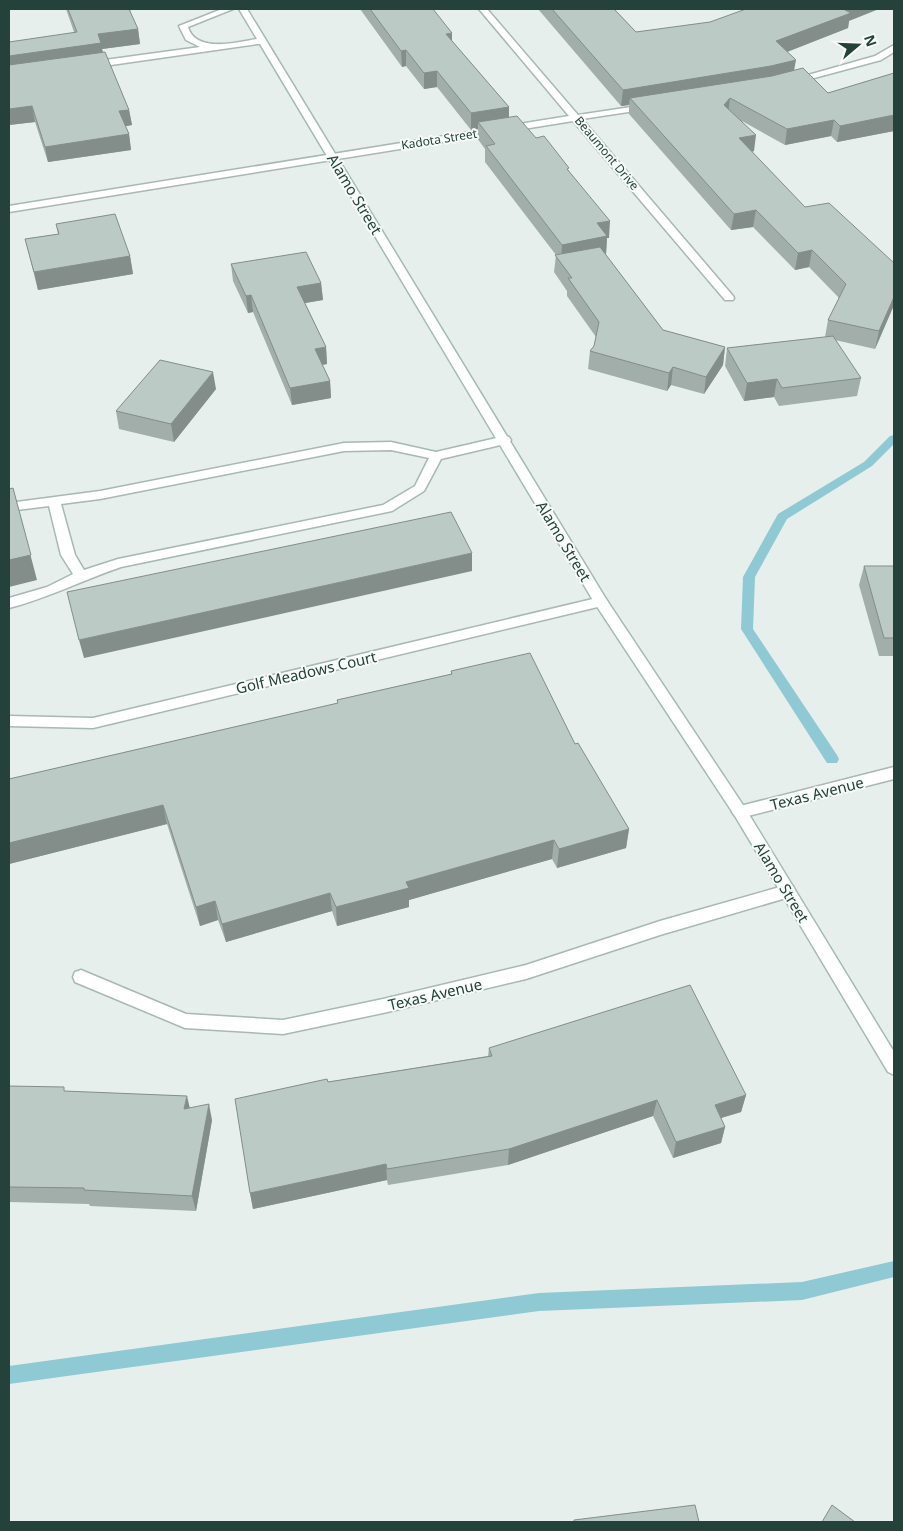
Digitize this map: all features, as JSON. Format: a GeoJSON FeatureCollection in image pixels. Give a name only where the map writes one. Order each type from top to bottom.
{"type":"FeatureCollection","features":[{"type":"Feature","properties":{"kind":"street"},"geometry":{"type":"LineString","coordinates":[[210,48],[193,41],[187,36],[183,26],[228,9]]}},
{"type":"Feature","properties":{"kind":"street","name":"Alamo Street"},"geometry":{"type":"LineString","coordinates":[[243,9],[505,440],[601,602],[740,812],[894,1067]]}},
{"type":"Feature","properties":{"kind":"street","name":"Beaumont Drive"},"geometry":{"type":"LineString","coordinates":[[483,9],[577,117],[729,298]]}},
{"type":"Feature","properties":{"kind":"street"},"geometry":{"type":"LineString","coordinates":[[76,67],[262,41]]}},
{"type":"Feature","properties":{"kind":"street"},"geometry":{"type":"LineString","coordinates":[[778,85],[878,58],[894,48]]}},
{"type":"Feature","properties":{"kind":"street","name":"Kadota Street"},"geometry":{"type":"LineString","coordinates":[[9,209],[654,105]]}},
{"type":"Feature","properties":{"kind":"street"},"geometry":{"type":"LineString","coordinates":[[9,507],[100,495],[344,447],[391,446],[436,456],[505,440]]}},
{"type":"Feature","properties":{"kind":"street"},"geometry":{"type":"LineString","coordinates":[[9,603],[52,590],[81,576],[118,563],[387,508],[420,488],[436,456]]}},
{"type":"Feature","properties":{"kind":"street"},"geometry":{"type":"LineString","coordinates":[[54,502],[68,555],[81,576]]}},
{"type":"Feature","properties":{"kind":"street","name":"Golf Meadows Court"},"geometry":{"type":"LineString","coordinates":[[9,720],[93,723],[601,602]]}},
{"type":"Feature","properties":{"kind":"street","name":"Texas Avenue"},"geometry":{"type":"LineString","coordinates":[[740,812],[894,773]]}},
{"type":"Feature","properties":{"kind":"street","name":"Texas Avenue"},"geometry":{"type":"LineString","coordinates":[[81,976],[185,1021],[283,1027],[383,1006],[526,972],[660,928],[787,891]]}},
{"type":"Feature","properties":{"kind":"building"},"geometry":{"type":"Polygon","coordinates":[[[68,9],[129,9],[138,29],[98,34],[101,43],[9,56],[9,42],[77,32],[68,9]]]}},
{"type":"Feature","properties":{"kind":"building"},"geometry":{"type":"Polygon","coordinates":[[[370,9],[433,9],[452,33],[446,34],[509,107],[471,113],[437,71],[424,73],[406,50],[401,51],[370,9]]]}},
{"type":"Feature","properties":{"kind":"building"},"geometry":{"type":"Polygon","coordinates":[[[552,9],[614,9],[636,32],[710,22],[746,9],[843,9],[851,13],[776,41],[796,60],[771,66],[623,90],[552,9]]]}},
{"type":"Feature","properties":{"kind":"building"},"geometry":{"type":"Polygon","coordinates":[[[105,52],[129,110],[119,111],[129,134],[45,147],[32,106],[9,109],[9,65],[105,52]]]}},
{"type":"Feature","properties":{"kind":"building"},"geometry":{"type":"Polygon","coordinates":[[[803,68],[828,93],[894,73],[894,115],[840,126],[834,120],[787,129],[730,98],[724,105],[756,135],[739,138],[805,207],[829,203],[894,263],[894,297],[879,331],[828,320],[846,284],[812,250],[798,253],[756,210],[734,214],[630,98],[772,76],[803,68]]]}},
{"type":"Feature","properties":{"kind":"building"},"geometry":{"type":"Polygon","coordinates":[[[517,116],[536,138],[544,136],[569,168],[567,169],[610,221],[597,223],[607,236],[562,245],[486,146],[495,144],[478,122],[517,116]]]}},
{"type":"Feature","properties":{"kind":"building"},"geometry":{"type":"Polygon","coordinates":[[[115,214],[130,256],[34,272],[25,239],[59,234],[56,224],[115,214]]]}},
{"type":"Feature","properties":{"kind":"building"},"geometry":{"type":"Polygon","coordinates":[[[600,247],[663,330],[725,347],[706,377],[673,367],[669,373],[590,351],[594,346],[599,322],[568,278],[572,278],[555,255],[600,247]]]}},
{"type":"Feature","properties":{"kind":"building"},"geometry":{"type":"Polygon","coordinates":[[[306,252],[321,283],[297,287],[326,347],[315,349],[330,381],[290,388],[251,295],[246,296],[231,264],[306,252]]]}},
{"type":"Feature","properties":{"kind":"building"},"geometry":{"type":"Polygon","coordinates":[[[833,336],[861,378],[782,388],[777,379],[747,383],[727,348],[833,336]]]}},
{"type":"Feature","properties":{"kind":"building"},"geometry":{"type":"Polygon","coordinates":[[[160,360],[213,372],[171,424],[116,411],[160,360]]]}},
{"type":"Feature","properties":{"kind":"building"},"geometry":{"type":"Polygon","coordinates":[[[13,488],[31,555],[9,560],[9,489],[13,488]]]}},
{"type":"Feature","properties":{"kind":"building"},"geometry":{"type":"Polygon","coordinates":[[[451,512],[472,553],[79,640],[67,592],[451,512]]]}},
{"type":"Feature","properties":{"kind":"building"},"geometry":{"type":"Polygon","coordinates":[[[864,566],[894,566],[894,638],[884,638],[864,566]]]}},
{"type":"Feature","properties":{"kind":"building"},"geometry":{"type":"Polygon","coordinates":[[[530,653],[575,744],[578,743],[629,829],[559,849],[554,840],[406,882],[409,888],[336,907],[330,893],[222,924],[215,901],[196,907],[163,805],[9,843],[9,779],[338,703],[337,700],[452,674],[451,671],[530,653]]]}},
{"type":"Feature","properties":{"kind":"building"},"geometry":{"type":"Polygon","coordinates":[[[690,985],[746,1095],[715,1105],[725,1127],[676,1142],[657,1100],[509,1149],[387,1169],[386,1164],[250,1193],[235,1099],[327,1079],[328,1082],[492,1056],[489,1048],[690,985]]]}},
{"type":"Feature","properties":{"kind":"building"},"geometry":{"type":"Polygon","coordinates":[[[9,1086],[64,1087],[64,1091],[187,1096],[184,1109],[209,1104],[192,1196],[84,1190],[84,1188],[9,1187],[9,1086]]]}},
{"type":"Feature","properties":{"kind":"building"},"geometry":{"type":"Polygon","coordinates":[[[695,1505],[699,1522],[574,1522],[574,1520],[695,1505]]]}},
{"type":"Feature","properties":{"kind":"building"},"geometry":{"type":"Polygon","coordinates":[[[832,1505],[855,1522],[822,1522],[832,1505]]]}},
{"type":"Feature","properties":{"kind":"waterway"},"geometry":{"type":"LineString","coordinates":[[832,759],[747,629],[749,577],[782,517],[868,464],[894,438]]}},
{"type":"Feature","properties":{"kind":"waterway"},"geometry":{"type":"LineString","coordinates":[[9,1375],[539,1302],[802,1291],[894,1269]]}}]}
